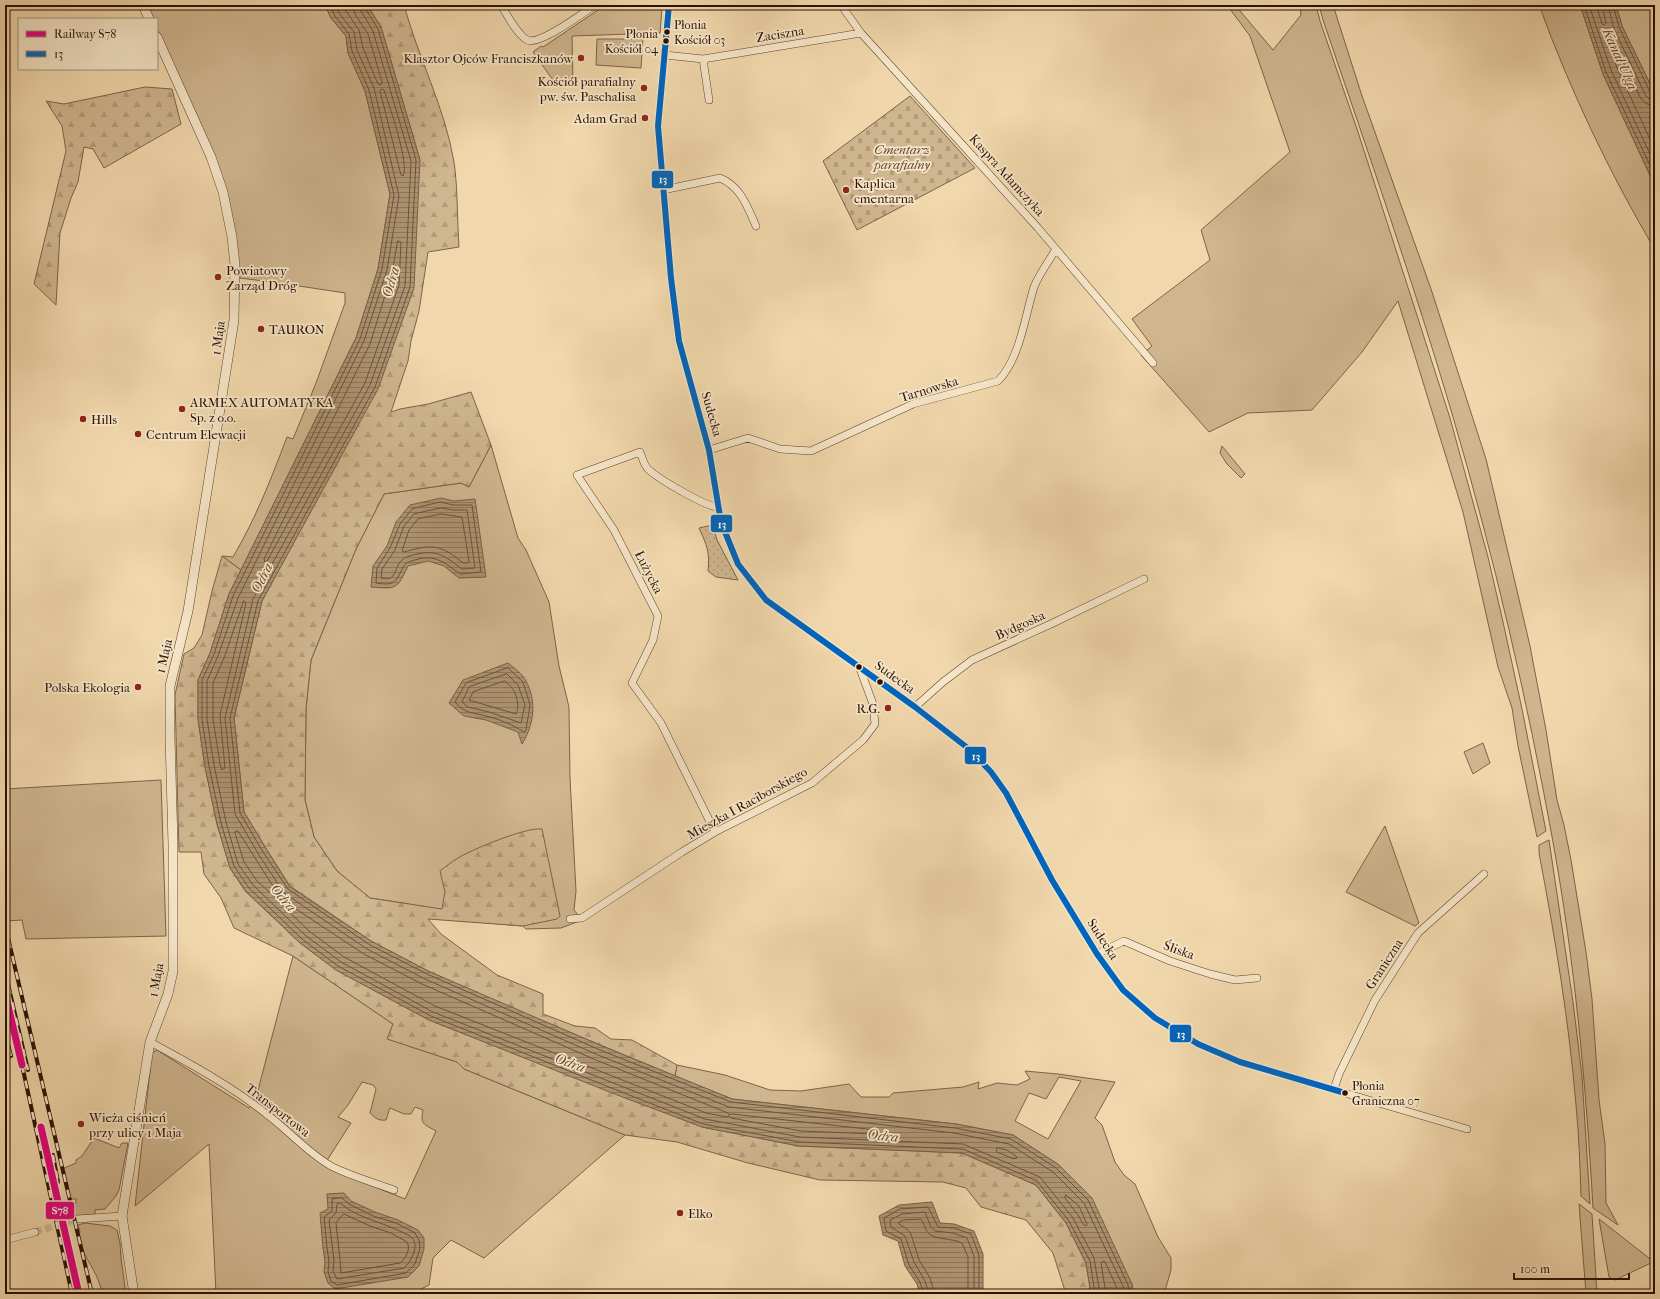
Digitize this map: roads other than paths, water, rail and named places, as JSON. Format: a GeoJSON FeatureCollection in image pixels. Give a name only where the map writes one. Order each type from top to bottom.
{"type":"FeatureCollection","features":[{"type":"Feature","properties":{"kind":"street"},"geometry":{"type":"LineString","coordinates":[[143,5],[149,18]]}},
{"type":"Feature","properties":{"kind":"street"},"geometry":{"type":"LineString","coordinates":[[501,5],[520,34],[528,40],[534,42],[544,38],[595,5]]}},
{"type":"Feature","properties":{"kind":"street","name":"Sudecka"},"geometry":{"type":"LineString","coordinates":[[669,5],[658,126],[671,278],[679,341],[709,450],[721,522],[738,564],[766,600],[915,707],[969,749],[991,772],[1006,793],[1052,880],[1097,954],[1123,990],[1155,1018],[1198,1044],[1240,1062],[1467,1129]]}},
{"type":"Feature","properties":{"kind":"street","name":"Kaspra Adamczyka"},"geometry":{"type":"LineString","coordinates":[[841,5],[861,33],[1056,249],[1153,362]]}},
{"type":"Feature","properties":{"kind":"street","name":"Zaciszna"},"geometry":{"type":"LineString","coordinates":[[665,55],[703,59],[861,33]]}},
{"type":"Feature","properties":{"kind":"street","name":"1 Maja"},"geometry":{"type":"LineString","coordinates":[[134,1294],[122,1216],[150,1042],[168,994],[173,971],[173,844],[170,686],[188,611],[233,327],[235,265],[232,237],[223,192],[211,156],[158,39]]}},
{"type":"Feature","properties":{"kind":"street"},"geometry":{"type":"LineString","coordinates":[[703,59],[709,100]]}},
{"type":"Feature","properties":{"kind":"street"},"geometry":{"type":"LineString","coordinates":[[663,190],[720,178],[728,181],[737,188],[742,195],[756,226]]}},
{"type":"Feature","properties":{"kind":"street","name":"Tarnowska"},"geometry":{"type":"LineString","coordinates":[[709,450],[748,438],[780,449],[811,451],[913,404],[998,381],[1005,375],[1013,358],[1035,285],[1056,249]]}},
{"type":"Feature","properties":{"kind":"street","name":"Łużycka"},"geometry":{"type":"LineString","coordinates":[[715,832],[661,723],[632,683],[654,640],[658,616],[614,530],[577,475],[640,452],[647,468],[687,495],[713,507],[718,507]]}},
{"type":"Feature","properties":{"kind":"street","name":"Bydgoska"},"geometry":{"type":"LineString","coordinates":[[915,707],[943,682],[972,660],[1144,579]]}},
{"type":"Feature","properties":{"kind":"street","name":"Mieszka I Raciborskiego"},"geometry":{"type":"LineString","coordinates":[[570,918],[582,918],[715,832],[812,783],[863,740],[875,724],[873,704],[859,666]]}},
{"type":"Feature","properties":{"kind":"street","name":"Graniczna"},"geometry":{"type":"LineString","coordinates":[[1334,1089],[1339,1074],[1375,1000],[1418,933],[1484,874]]}},
{"type":"Feature","properties":{"kind":"street","name":"Śliska"},"geometry":{"type":"LineString","coordinates":[[1097,954],[1124,941],[1170,961],[1210,974],[1236,980],[1257,978]]}},
{"type":"Feature","properties":{"kind":"street","name":"Transportowa"},"geometry":{"type":"LineString","coordinates":[[150,1042],[198,1068],[242,1097],[269,1116],[330,1165],[394,1190]]}},
{"type":"Feature","properties":{"kind":"street"},"geometry":{"type":"LineString","coordinates":[[77,1219],[122,1216]]}},
{"type":"Feature","properties":{"kind":"street"},"geometry":{"type":"LineString","coordinates":[[5,1240],[35,1232]]}},
{"type":"Feature","properties":{"kind":"water","name":"Odra"},"geometry":{"type":"Polygon","coordinates":[[[325,5],[367,5],[381,27],[420,160],[414,288],[378,389],[262,601],[234,718],[244,812],[290,887],[371,941],[428,971],[602,1046],[732,1099],[956,1124],[1013,1135],[1059,1165],[1092,1198],[1132,1284],[1133,1294],[1091,1294],[1086,1263],[1066,1223],[1036,1185],[962,1153],[799,1146],[702,1127],[612,1093],[429,1020],[336,970],[299,942],[246,891],[230,868],[217,824],[205,767],[198,719],[198,680],[210,653],[229,594],[356,338],[378,269],[390,194],[365,91],[348,53],[346,36],[331,18],[325,5]]]}},
{"type":"Feature","properties":{"kind":"water","name":"Kanał Ulga"},"geometry":{"type":"Polygon","coordinates":[[[1580,5],[1616,5],[1622,26],[1655,94],[1655,186],[1603,74],[1580,5]]]}},
{"type":"Feature","properties":{"kind":"water"},"geometry":{"type":"Polygon","coordinates":[[[441,498],[454,501],[475,499],[486,577],[459,578],[444,566],[428,561],[408,566],[398,584],[391,588],[371,587],[373,566],[387,546],[396,522],[410,505],[441,498]]]}},
{"type":"Feature","properties":{"kind":"water"},"geometry":{"type":"Polygon","coordinates":[[[508,663],[525,678],[532,697],[533,713],[529,729],[522,744],[518,732],[486,720],[464,716],[449,703],[463,680],[508,663]]]}},
{"type":"Feature","properties":{"kind":"water"},"geometry":{"type":"Polygon","coordinates":[[[344,1193],[351,1201],[375,1212],[398,1220],[418,1230],[424,1238],[424,1249],[419,1266],[408,1277],[335,1289],[328,1283],[324,1272],[325,1261],[320,1213],[328,1209],[327,1194],[344,1193]]]}},
{"type":"Feature","properties":{"kind":"water"},"geometry":{"type":"Polygon","coordinates":[[[932,1202],[940,1223],[954,1224],[974,1231],[983,1254],[982,1294],[920,1294],[917,1284],[905,1266],[898,1241],[883,1235],[879,1216],[899,1205],[932,1202]]]}},
{"type":"Feature","properties":{"kind":"tunnel"},"geometry":{"type":"LineString","coordinates":[[35,1232],[77,1219]]}},
{"type":"Feature","properties":{"kind":"railway"},"geometry":{"type":"LineString","coordinates":[[5,925],[92,1294]]}},
{"type":"Feature","properties":{"kind":"railway"},"geometry":{"type":"LineString","coordinates":[[5,971],[28,1070]]}},
{"type":"Feature","properties":{"kind":"railway"},"geometry":{"type":"LineString","coordinates":[[5,1033],[11,1056]]}},
{"type":"Feature","properties":{"kind":"railway"},"geometry":{"type":"LineString","coordinates":[[22,1065],[72,1294]]}},
{"type":"Feature","properties":{"kind":"railway"},"geometry":{"type":"LineString","coordinates":[[53,1155],[58,1182]]}},
{"type":"Feature","properties":{"kind":"rail line","name":"S78"},"geometry":{"type":"LineString","coordinates":[[5,993],[22,1065]]}},
{"type":"Feature","properties":{"kind":"rail line","name":"S78"},"geometry":{"type":"LineString","coordinates":[[41,1127],[79,1294]]}},
{"type":"Feature","properties":{"kind":"place","name":"Płonia Kościół 03"},"geometry":{"type":"Point","coordinates":[667,32]}},
{"type":"Feature","properties":{"kind":"place","name":"Płonia Kościół 04"},"geometry":{"type":"Point","coordinates":[666,41]}},
{"type":"Feature","properties":{"kind":"place","name":"Klasztor Ojców Franciszkanów"},"geometry":{"type":"Point","coordinates":[581,58]}},
{"type":"Feature","properties":{"kind":"place","name":"Kościół parafialny pw. św. Paschalisa"},"geometry":{"type":"Point","coordinates":[644,88]}},
{"type":"Feature","properties":{"kind":"place","name":"Adam Grad"},"geometry":{"type":"Point","coordinates":[645,118]}},
{"type":"Feature","properties":{"kind":"place","name":"Kaplica cmentarna"},"geometry":{"type":"Point","coordinates":[846,190]}},
{"type":"Feature","properties":{"kind":"place","name":"Powiatowy Zarząd Dróg"},"geometry":{"type":"Point","coordinates":[218,277]}},
{"type":"Feature","properties":{"kind":"place","name":"TAURON"},"geometry":{"type":"Point","coordinates":[261,329]}},
{"type":"Feature","properties":{"kind":"place","name":"ARMEX AUTOMATYKA Sp. z o.o."},"geometry":{"type":"Point","coordinates":[182,409]}},
{"type":"Feature","properties":{"kind":"place","name":"Hills"},"geometry":{"type":"Point","coordinates":[83,419]}},
{"type":"Feature","properties":{"kind":"place","name":"Centrum Elewacji"},"geometry":{"type":"Point","coordinates":[138,434]}},
{"type":"Feature","properties":{"kind":"place","name":"Polska Ekologia"},"geometry":{"type":"Point","coordinates":[138,687]}},
{"type":"Feature","properties":{"kind":"place","name":"R.G."},"geometry":{"type":"Point","coordinates":[888,708]}},
{"type":"Feature","properties":{"kind":"place","name":"Płonia Graniczna 07"},"geometry":{"type":"Point","coordinates":[1345,1093]}},
{"type":"Feature","properties":{"kind":"place","name":"Wieża ciśnień przy ulicy 1 Maja"},"geometry":{"type":"Point","coordinates":[81,1124]}},
{"type":"Feature","properties":{"kind":"place","name":"Elko"},"geometry":{"type":"Point","coordinates":[680,1213]}},
{"type":"Feature","properties":{"kind":"park label","name":"Cmentarz parafialny"},"geometry":{"type":"Point","coordinates":[902,156]}}]}
